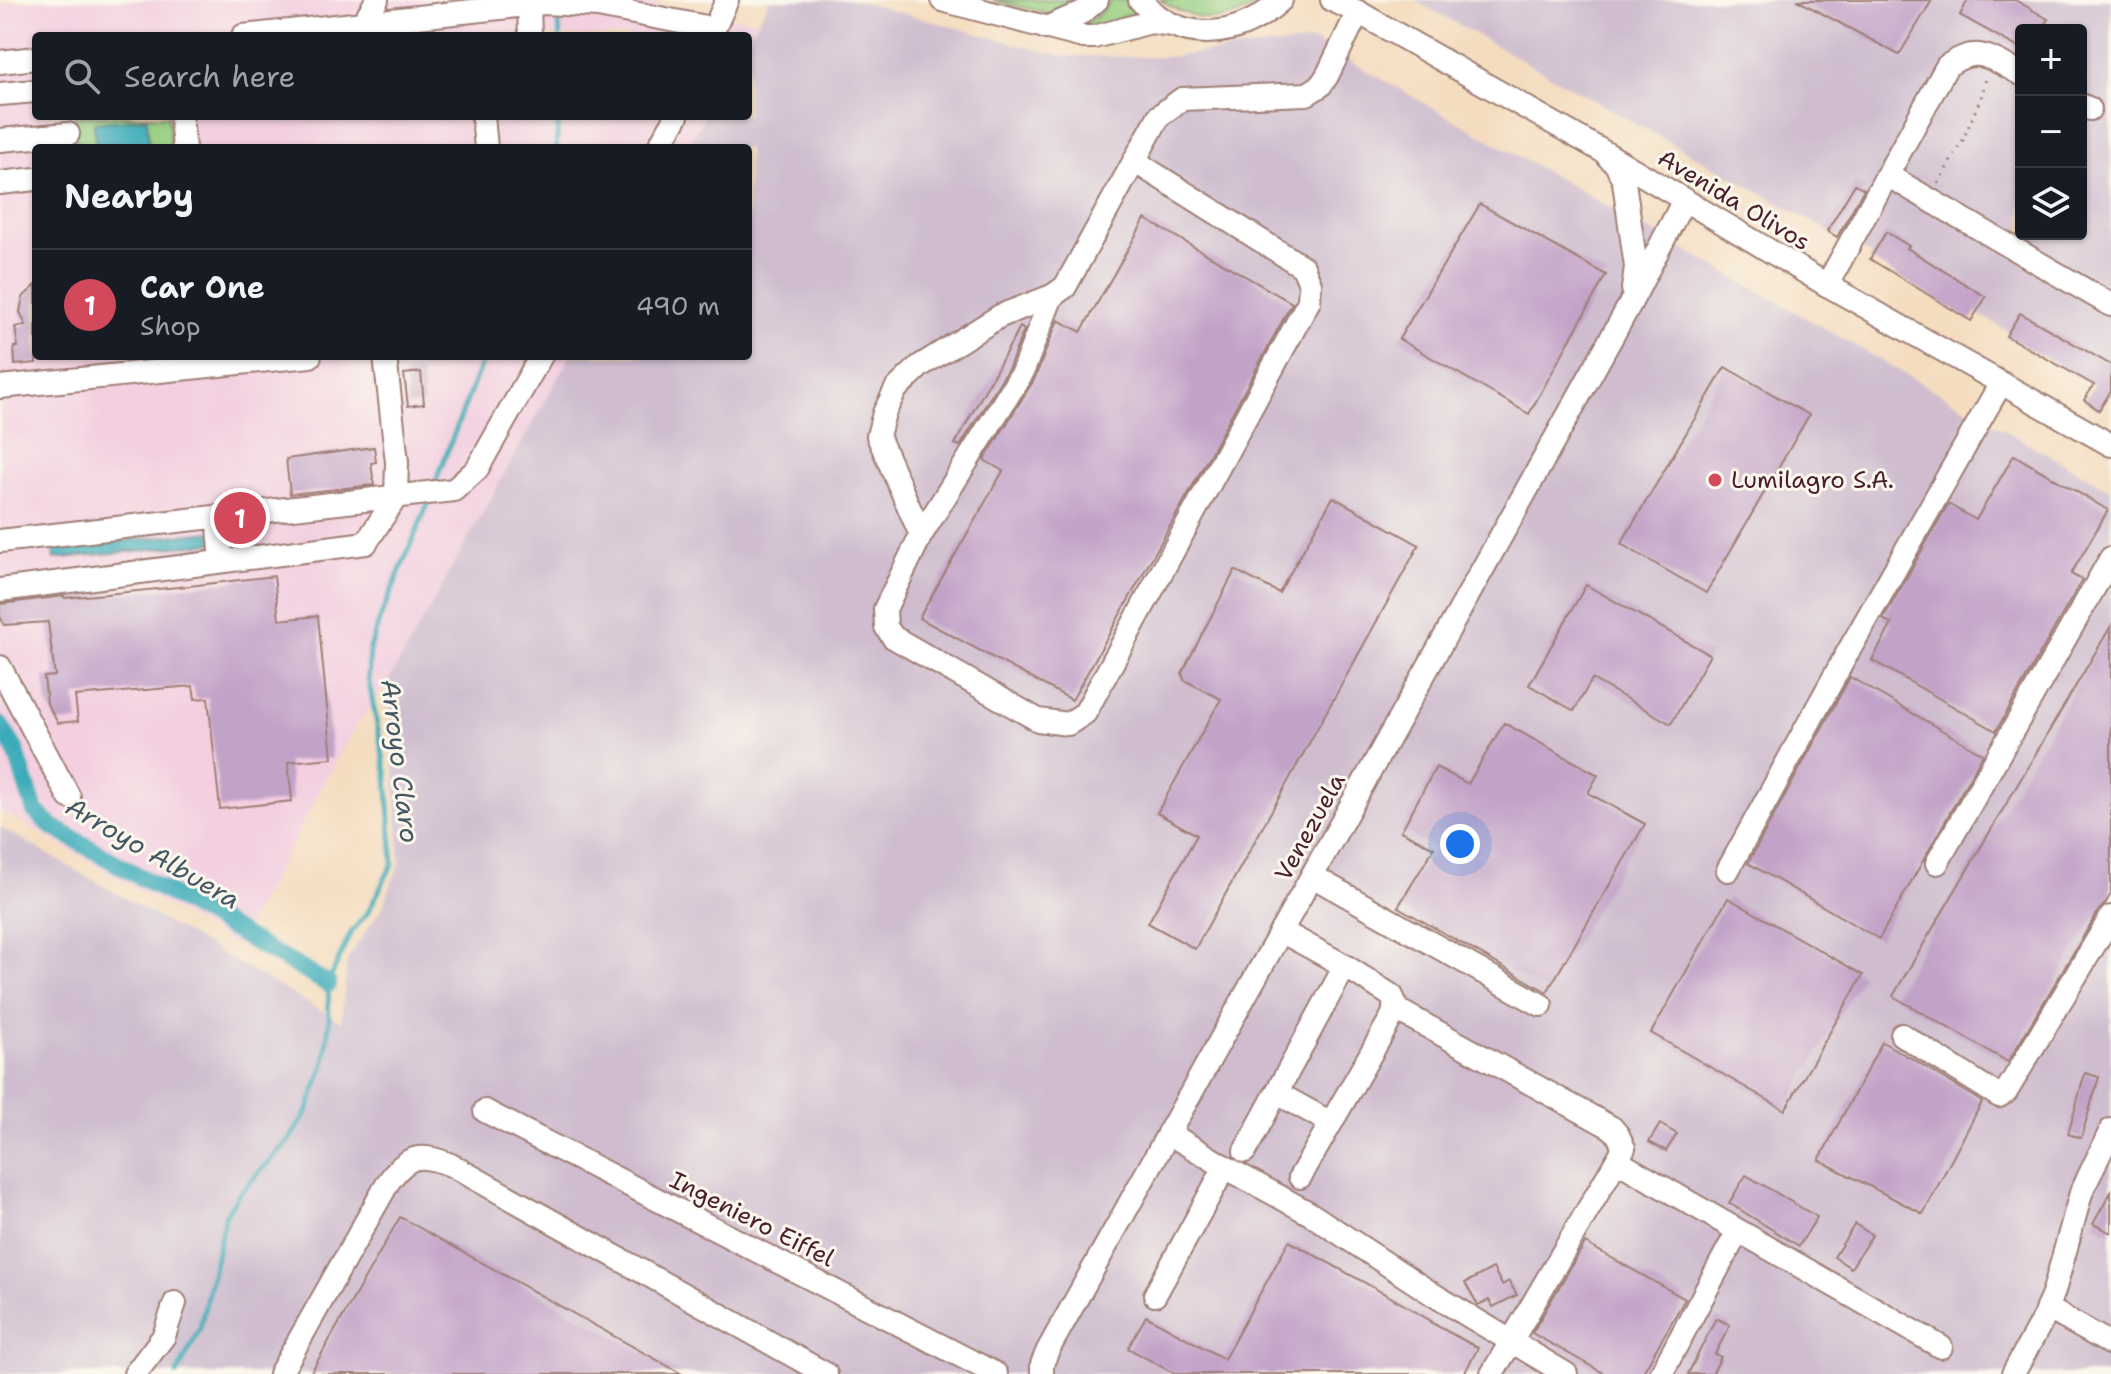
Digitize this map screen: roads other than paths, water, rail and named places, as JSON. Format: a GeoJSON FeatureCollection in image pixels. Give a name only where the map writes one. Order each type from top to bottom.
{"type":"FeatureCollection","features":[{"type":"Feature","properties":{"kind":"street"},"geometry":{"type":"LineString","coordinates":[[363,23],[377,0]]}},
{"type":"Feature","properties":{"kind":"street"},"geometry":{"type":"LineString","coordinates":[[714,32],[727,0]]}},
{"type":"Feature","properties":{"kind":"street"},"geometry":{"type":"LineString","coordinates":[[942,0],[1083,37],[1151,22],[1207,33],[1226,30],[1248,24],[1281,0]]}},
{"type":"Feature","properties":{"kind":"street"},"geometry":{"type":"LineString","coordinates":[[1046,28],[1083,12],[1097,0]]}},
{"type":"Feature","properties":{"kind":"street"},"geometry":{"type":"LineString","coordinates":[[1140,0],[1173,25]]}},
{"type":"Feature","properties":{"kind":"street","name":"Avenida Olivos"},"geometry":{"type":"LineString","coordinates":[[1332,0],[1604,152],[1827,285],[2111,445]]}},
{"type":"Feature","properties":{"kind":"street"},"geometry":{"type":"LineString","coordinates":[[280,32],[363,23],[451,6],[594,3],[701,26],[712,32]]}},
{"type":"Feature","properties":{"kind":"street"},"geometry":{"type":"LineString","coordinates":[[531,32],[537,4]]}},
{"type":"Feature","properties":{"kind":"street"},"geometry":{"type":"LineString","coordinates":[[921,535],[878,436],[884,413],[896,389],[920,366],[1000,316],[1052,296],[1065,287],[1159,116],[1182,99],[1307,94],[1320,86],[1358,12]]}},
{"type":"Feature","properties":{"kind":"street"},"geometry":{"type":"LineString","coordinates":[[1827,285],[1947,66],[1962,55],[1973,53],[2015,71]]}},
{"type":"Feature","properties":{"kind":"street"},"geometry":{"type":"LineString","coordinates":[[0,62],[32,58]]}},
{"type":"Feature","properties":{"kind":"street"},"geometry":{"type":"LineString","coordinates":[[0,94],[32,91]]}},
{"type":"Feature","properties":{"kind":"street"},"geometry":{"type":"LineString","coordinates":[[181,120],[184,144]]}},
{"type":"Feature","properties":{"kind":"street"},"geometry":{"type":"LineString","coordinates":[[483,120],[486,144]]}},
{"type":"Feature","properties":{"kind":"street"},"geometry":{"type":"LineString","coordinates":[[660,144],[675,120]]}},
{"type":"Feature","properties":{"kind":"street"},"geometry":{"type":"LineString","coordinates":[[0,140],[68,133]]}},
{"type":"Feature","properties":{"kind":"street"},"geometry":{"type":"LineString","coordinates":[[1604,152],[1616,164],[1624,182],[1636,267],[1629,306]]}},
{"type":"Feature","properties":{"kind":"street"},"geometry":{"type":"LineString","coordinates":[[1052,296],[1022,373],[921,535],[885,609],[886,627],[893,637],[1038,720],[1068,724],[1085,713],[1309,301],[1310,284],[1303,267],[1134,161]]}},
{"type":"Feature","properties":{"kind":"street"},"geometry":{"type":"LineString","coordinates":[[1887,175],[2111,305]]}},
{"type":"Feature","properties":{"kind":"street"},"geometry":{"type":"LineString","coordinates":[[0,183],[32,179]]}},
{"type":"Feature","properties":{"kind":"street","name":"Venezuela"},"geometry":{"type":"LineString","coordinates":[[1042,1374],[1042,1364],[1048,1350],[1629,306],[1684,200]]}},
{"type":"Feature","properties":{"kind":"street"},"geometry":{"type":"LineString","coordinates":[[0,387],[270,360]]}},
{"type":"Feature","properties":{"kind":"street"},"geometry":{"type":"LineString","coordinates":[[0,590],[366,543],[399,497],[385,360]]}},
{"type":"Feature","properties":{"kind":"street"},"geometry":{"type":"LineString","coordinates":[[0,541],[454,490],[477,469],[539,360]]}},
{"type":"Feature","properties":{"kind":"street"},"geometry":{"type":"LineString","coordinates":[[1728,870],[2001,383]]}},
{"type":"Feature","properties":{"kind":"street"},"geometry":{"type":"LineString","coordinates":[[218,517],[222,561]]}},
{"type":"Feature","properties":{"kind":"street"},"geometry":{"type":"LineString","coordinates":[[1937,863],[2111,558]]}},
{"type":"Feature","properties":{"kind":"street"},"geometry":{"type":"LineString","coordinates":[[0,667],[69,797]]}},
{"type":"Feature","properties":{"kind":"street"},"geometry":{"type":"LineString","coordinates":[[1312,876],[1541,1005]]}},
{"type":"Feature","properties":{"kind":"street"},"geometry":{"type":"LineString","coordinates":[[1902,1035],[1999,1096],[2006,1092],[2111,917]]}},
{"type":"Feature","properties":{"kind":"street"},"geometry":{"type":"LineString","coordinates":[[1281,931],[1392,996],[1395,1004],[1393,1015],[1300,1177]]}},
{"type":"Feature","properties":{"kind":"street"},"geometry":{"type":"LineString","coordinates":[[1245,1151],[1345,966]]}},
{"type":"Feature","properties":{"kind":"street"},"geometry":{"type":"LineString","coordinates":[[1394,1008],[1612,1128],[1624,1148],[1492,1374]]}},
{"type":"Feature","properties":{"kind":"street"},"geometry":{"type":"LineString","coordinates":[[1277,1093],[1331,1123]]}},
{"type":"Feature","properties":{"kind":"street","name":"Ingeniero Eiffel"},"geometry":{"type":"LineString","coordinates":[[485,1111],[996,1374]]}},
{"type":"Feature","properties":{"kind":"street"},"geometry":{"type":"LineString","coordinates":[[2013,1374],[2047,1308],[2081,1193],[2111,1130]]}},
{"type":"Feature","properties":{"kind":"street"},"geometry":{"type":"LineString","coordinates":[[1168,1133],[1309,1213],[1434,1295],[1566,1374]]}},
{"type":"Feature","properties":{"kind":"street"},"geometry":{"type":"LineString","coordinates":[[280,1374],[389,1181],[401,1166],[418,1158],[430,1157],[465,1173],[826,1374]]}},
{"type":"Feature","properties":{"kind":"street"},"geometry":{"type":"LineString","coordinates":[[1617,1161],[1941,1347]]}},
{"type":"Feature","properties":{"kind":"street"},"geometry":{"type":"LineString","coordinates":[[1155,1295],[1225,1167]]}},
{"type":"Feature","properties":{"kind":"street"},"geometry":{"type":"LineString","coordinates":[[1661,1374],[1738,1231]]}},
{"type":"Feature","properties":{"kind":"street"},"geometry":{"type":"LineString","coordinates":[[135,1374],[164,1336],[175,1303]]}},
{"type":"Feature","properties":{"kind":"street"},"geometry":{"type":"LineString","coordinates":[[2047,1308],[2111,1344]]}},
{"type":"Feature","properties":{"kind":"water"},"geometry":{"type":"Polygon","coordinates":[[[147,120],[149,144],[96,144],[94,123],[147,120]]]}},
{"type":"Feature","properties":{"kind":"water"},"geometry":{"type":"Polygon","coordinates":[[[211,532],[213,543],[54,559],[53,547],[211,532]]]}},
{"type":"Feature","properties":{"kind":"waterway","name":"Arroyo Claro"},"geometry":{"type":"LineString","coordinates":[[557,9],[560,32]]}},
{"type":"Feature","properties":{"kind":"waterway","name":"Arroyo Claro"},"geometry":{"type":"LineString","coordinates":[[556,144],[559,120]]}},
{"type":"Feature","properties":{"kind":"waterway","name":"Arroyo Claro"},"geometry":{"type":"LineString","coordinates":[[434,486],[482,360]]}},
{"type":"Feature","properties":{"kind":"waterway","name":"Arroyo Claro"},"geometry":{"type":"LineString","coordinates":[[177,1374],[200,1328],[225,1216],[238,1195],[290,1139],[308,1110],[325,1061],[329,1022],[328,984],[350,934],[368,912],[393,863],[387,776],[368,678],[370,648],[430,499]]}},
{"type":"Feature","properties":{"kind":"waterway","name":"Arroyo Albuera"},"geometry":{"type":"LineString","coordinates":[[0,725],[15,749],[35,811],[51,826],[328,984]]}},
{"type":"Feature","properties":{"kind":"place","name":"Lumilagro S.A."},"geometry":{"type":"Point","coordinates":[1715,480]}},
{"type":"Feature","properties":{"kind":"place","name":"Car One"},"geometry":{"type":"Point","coordinates":[240,518]}}]}
